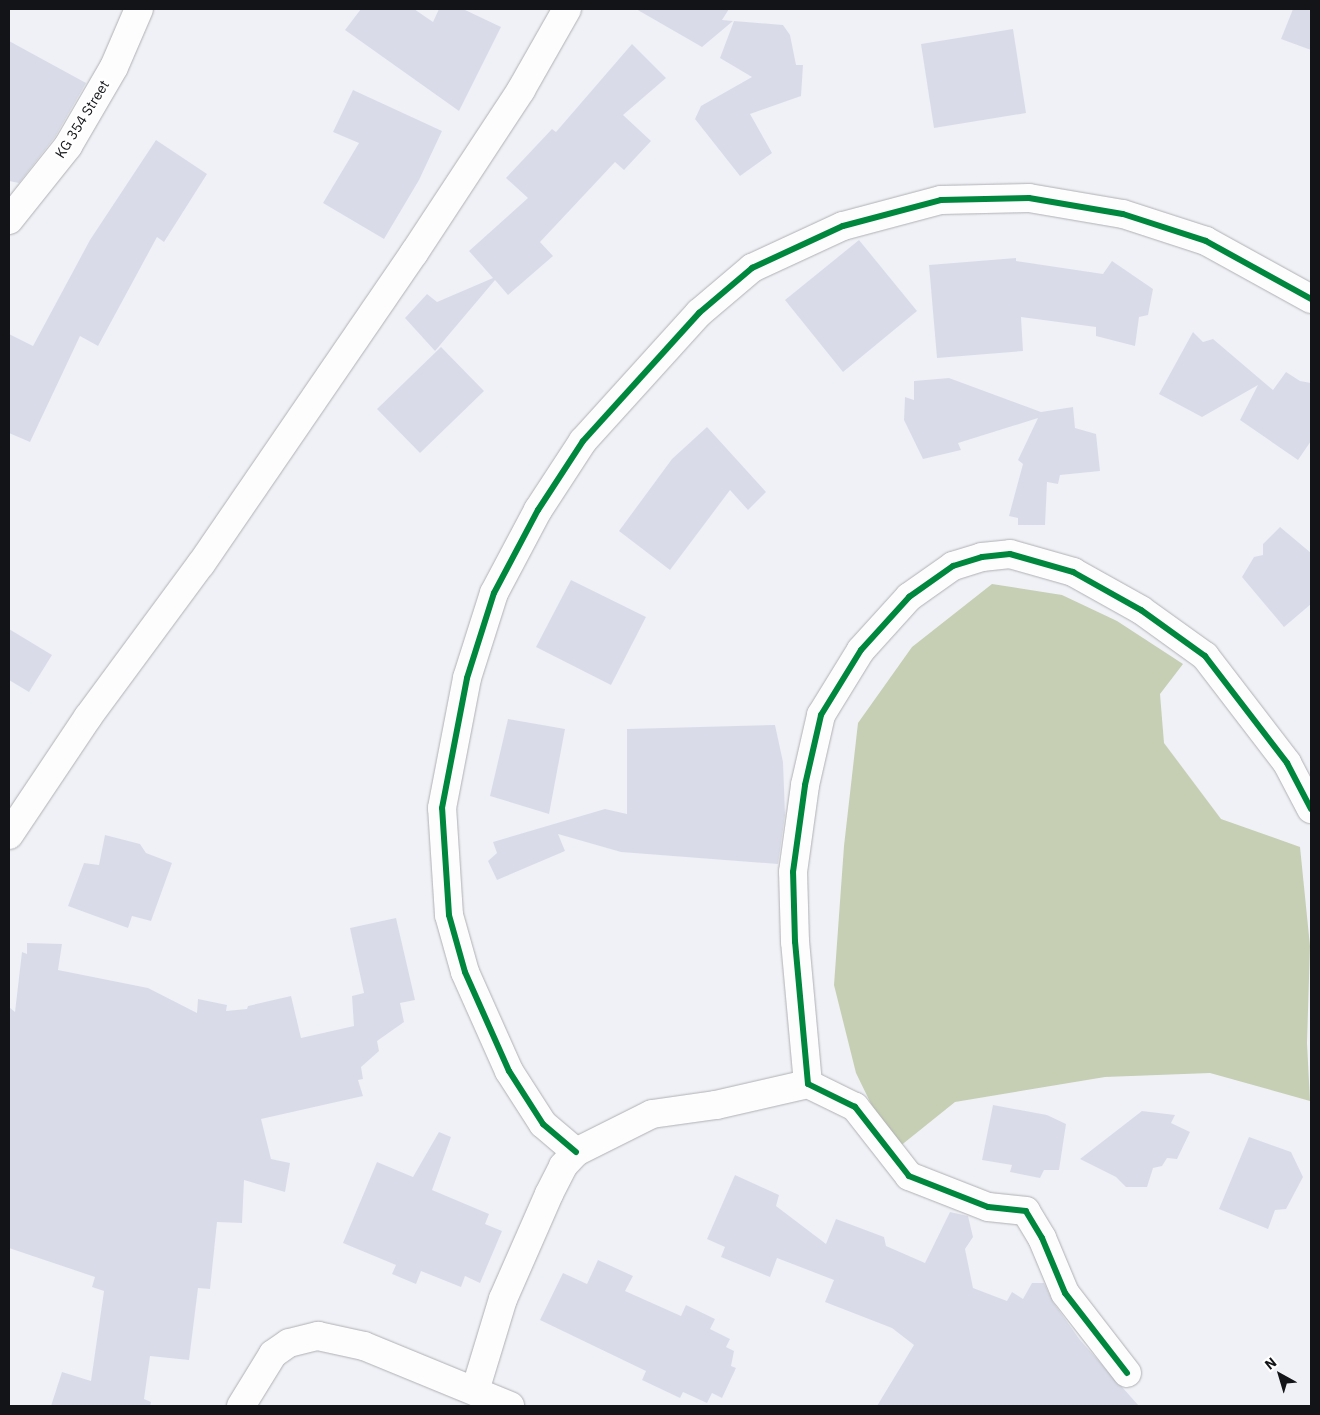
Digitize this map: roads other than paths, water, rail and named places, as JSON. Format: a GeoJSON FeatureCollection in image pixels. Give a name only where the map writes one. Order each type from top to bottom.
{"type":"FeatureCollection","features":[{"type":"Feature","properties":{"kind":"street","name":"KG 354 Street"},"geometry":{"type":"LineString","coordinates":[[9,220],[68,146],[114,67],[139,9]]}},
{"type":"Feature","properties":{"kind":"street"},"geometry":{"type":"LineString","coordinates":[[9,835],[88,716],[200,564],[403,269],[521,90],[567,9]]}},
{"type":"Feature","properties":{"kind":"street"},"geometry":{"type":"LineString","coordinates":[[576,1152],[543,1124],[509,1071],[465,972],[449,915],[442,808],[467,678],[494,593],[538,510],[583,441],[698,312],[752,268],[843,226],[941,200],[1029,198],[1122,214],[1206,241],[1311,299]]}},
{"type":"Feature","properties":{"kind":"street"},"geometry":{"type":"LineString","coordinates":[[808,1084],[795,942],[793,872],[806,785],[821,715],[861,650],[909,597],[953,566],[982,557],[1010,554],[1073,572],[1140,610],[1206,656],[1287,763],[1311,808]]}},
{"type":"Feature","properties":{"kind":"street"},"geometry":{"type":"LineString","coordinates":[[475,1391],[503,1299],[549,1194],[563,1166],[576,1152],[652,1114],[716,1105],[808,1084],[855,1107],[909,1176],[988,1207],[1026,1211],[1042,1238],[1065,1293],[1127,1373]]}},
{"type":"Feature","properties":{"kind":"street"},"geometry":{"type":"LineString","coordinates":[[241,1406],[273,1354],[289,1343],[318,1336],[364,1346],[510,1406]]}}]}
